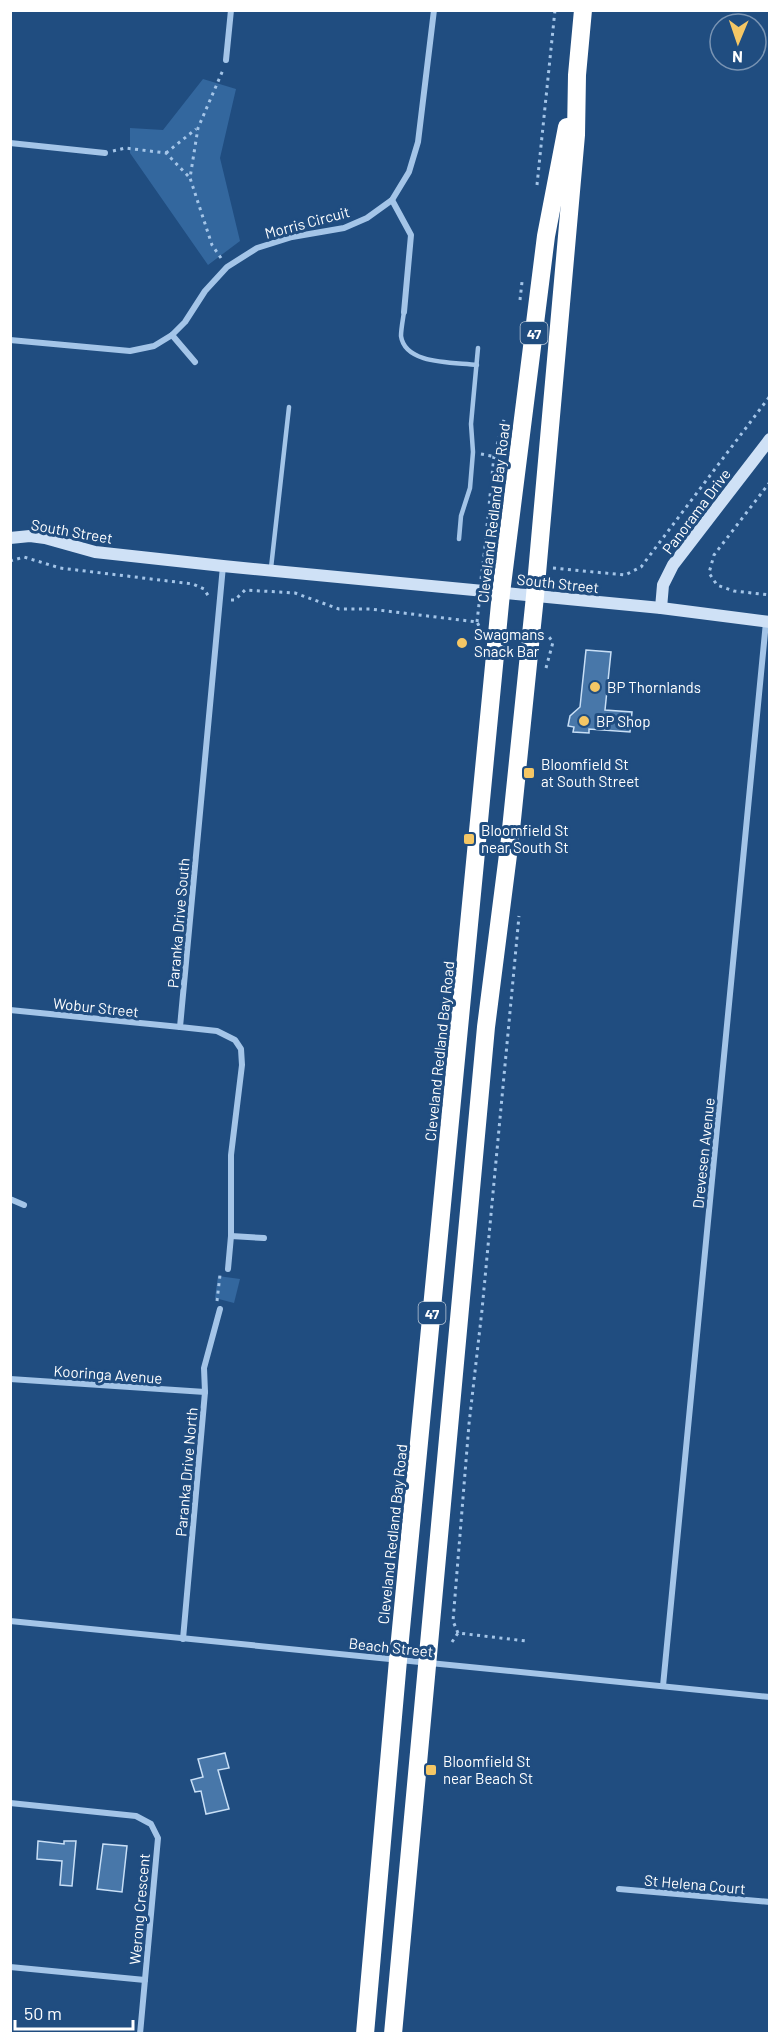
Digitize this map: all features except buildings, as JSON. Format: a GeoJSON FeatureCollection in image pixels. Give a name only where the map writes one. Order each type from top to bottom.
{"type":"FeatureCollection","features":[{"type":"Feature","properties":{"kind":"highway","name":"Cleveland Redland Bay Road"},"geometry":{"type":"LineString","coordinates":[[393,2034],[486,1026],[510,838],[535,596],[576,135],[577,75],[583,10]]}},
{"type":"Feature","properties":{"kind":"highway","name":"Cleveland Redland Bay Road"},"geometry":{"type":"LineString","coordinates":[[365,2034],[398,1660],[501,593],[546,236],[577,75]]}},
{"type":"Feature","properties":{"kind":"street"},"geometry":{"type":"LineString","coordinates":[[226,60],[231,10]]}},
{"type":"Feature","properties":{"kind":"street","name":"Morris Circuit"},"geometry":{"type":"LineString","coordinates":[[10,340],[130,351],[154,346],[172,335],[185,322],[205,291],[227,267],[257,248],[292,237],[344,228],[367,218],[392,200],[410,172],[418,142],[434,10]]}},
{"type":"Feature","properties":{"kind":"street"},"geometry":{"type":"LineString","coordinates":[[10,143],[105,153]]}},
{"type":"Feature","properties":{"kind":"street"},"geometry":{"type":"LineString","coordinates":[[392,200],[411,235],[404,312]]}},
{"type":"Feature","properties":{"kind":"street"},"geometry":{"type":"LineString","coordinates":[[172,335],[195,362]]}},
{"type":"Feature","properties":{"kind":"street","name":"Panorama Drive"},"geometry":{"type":"LineString","coordinates":[[661,608],[663,585],[673,564],[770,439]]}},
{"type":"Feature","properties":{"kind":"street","name":"South Street"},"geometry":{"type":"LineString","coordinates":[[10,538],[34,537],[95,552],[661,608],[768,622]]}},
{"type":"Feature","properties":{"kind":"street","name":"Paranka Drive South"},"geometry":{"type":"LineString","coordinates":[[180,1027],[224,566]]}},
{"type":"Feature","properties":{"kind":"street","name":"Drevesen Avenue"},"geometry":{"type":"LineString","coordinates":[[663,1686],[768,622]]}},
{"type":"Feature","properties":{"kind":"street","name":"Wobur Street"},"geometry":{"type":"LineString","coordinates":[[10,1010],[180,1027]]}},
{"type":"Feature","properties":{"kind":"street"},"geometry":{"type":"LineString","coordinates":[[180,1027],[217,1031],[235,1040],[241,1049],[242,1065],[231,1155],[231,1236],[228,1269]]}},
{"type":"Feature","properties":{"kind":"street"},"geometry":{"type":"LineString","coordinates":[[10,1199],[24,1205]]}},
{"type":"Feature","properties":{"kind":"street"},"geometry":{"type":"LineString","coordinates":[[231,1236],[264,1238]]}},
{"type":"Feature","properties":{"kind":"street","name":"Paranka Drive North"},"geometry":{"type":"LineString","coordinates":[[183,1639],[205,1392],[204,1368],[220,1309]]}},
{"type":"Feature","properties":{"kind":"street","name":"Kooringa Avenue"},"geometry":{"type":"LineString","coordinates":[[10,1379],[205,1392]]}},
{"type":"Feature","properties":{"kind":"street","name":"Beach Street"},"geometry":{"type":"LineString","coordinates":[[10,1621],[770,1697]]}},
{"type":"Feature","properties":{"kind":"street","name":"Werong Crescent"},"geometry":{"type":"LineString","coordinates":[[10,1803],[136,1816],[151,1824],[158,1838],[140,2034]]}},
{"type":"Feature","properties":{"kind":"street","name":"St Helena Court"},"geometry":{"type":"LineString","coordinates":[[619,1889],[770,1902]]}},
{"type":"Feature","properties":{"kind":"street"},"geometry":{"type":"LineString","coordinates":[[10,1967],[145,1980]]}},
{"type":"Feature","properties":{"kind":"lane"},"geometry":{"type":"LineString","coordinates":[[404,312],[401,337],[407,350],[418,358],[477,365]]}},
{"type":"Feature","properties":{"kind":"lane"},"geometry":{"type":"LineString","coordinates":[[459,539],[461,516],[470,488],[474,452],[471,424],[478,348]]}},
{"type":"Feature","properties":{"kind":"lane"},"geometry":{"type":"LineString","coordinates":[[271,571],[289,407]]}},
{"type":"Feature","properties":{"kind":"path"},"geometry":{"type":"LineString","coordinates":[[537,191],[555,10]]}},
{"type":"Feature","properties":{"kind":"path"},"geometry":{"type":"LineString","coordinates":[[190,178],[198,128],[221,77],[226,60]]}},
{"type":"Feature","properties":{"kind":"path"},"geometry":{"type":"LineString","coordinates":[[166,153],[198,128]]}},
{"type":"Feature","properties":{"kind":"path"},"geometry":{"type":"LineString","coordinates":[[105,153],[125,148],[166,153],[190,178],[212,245],[227,267]]}},
{"type":"Feature","properties":{"kind":"path"},"geometry":{"type":"LineString","coordinates":[[520,300],[522,279]]}},
{"type":"Feature","properties":{"kind":"path"},"geometry":{"type":"LineString","coordinates":[[556,568],[625,575],[641,567],[770,396]]}},
{"type":"Feature","properties":{"kind":"path"},"geometry":{"type":"LineString","coordinates":[[484,556],[494,456],[508,406]]}},
{"type":"Feature","properties":{"kind":"path"},"geometry":{"type":"LineString","coordinates":[[474,452],[518,461]]}},
{"type":"Feature","properties":{"kind":"path"},"geometry":{"type":"LineString","coordinates":[[770,483],[714,555],[709,573],[717,585],[735,591],[770,595]]}},
{"type":"Feature","properties":{"kind":"path"},"geometry":{"type":"LineString","coordinates":[[10,561],[24,557],[60,568],[194,584],[204,589],[207,597],[235,600],[244,590],[295,593],[339,609],[370,609],[477,622],[482,631]]}},
{"type":"Feature","properties":{"kind":"path"},"geometry":{"type":"LineString","coordinates":[[544,677],[553,642],[549,637]]}},
{"type":"Feature","properties":{"kind":"path"},"geometry":{"type":"LineString","coordinates":[[458,1633],[453,1621],[469,1424],[519,916]]}},
{"type":"Feature","properties":{"kind":"path"},"geometry":{"type":"LineString","coordinates":[[220,1309],[217,1301],[220,1270],[228,1269]]}},
{"type":"Feature","properties":{"kind":"path"},"geometry":{"type":"LineString","coordinates":[[458,1633],[526,1641]]}},
{"type":"Feature","properties":{"kind":"path"},"geometry":{"type":"LineString","coordinates":[[452,1642],[458,1633]]}},
{"type":"Feature","properties":{"kind":"shaded area"},"geometry":{"type":"Polygon","coordinates":[[[203,79],[236,89],[220,158],[240,241],[208,265],[130,153],[130,128],[163,130],[203,79]]]}},
{"type":"Feature","properties":{"kind":"shaded area"},"geometry":{"type":"Polygon","coordinates":[[[218,1276],[240,1279],[234,1303],[215,1298],[218,1276]]]}},
{"type":"Feature","properties":{"kind":"place","name":"Swagmans Snack Bar"},"geometry":{"type":"Point","coordinates":[462,643]}},
{"type":"Feature","properties":{"kind":"place","name":"BP Thornlands"},"geometry":{"type":"Point","coordinates":[595,687]}},
{"type":"Feature","properties":{"kind":"place","name":"BP Shop"},"geometry":{"type":"Point","coordinates":[584,721]}},
{"type":"Feature","properties":{"kind":"place","name":"Bloomfield St at South Street"},"geometry":{"type":"Point","coordinates":[529,773]}},
{"type":"Feature","properties":{"kind":"place","name":"Bloomfield St near South St"},"geometry":{"type":"Point","coordinates":[469,839]}},
{"type":"Feature","properties":{"kind":"place","name":"Bloomfield St near Beach St"},"geometry":{"type":"Point","coordinates":[431,1770]}}]}
